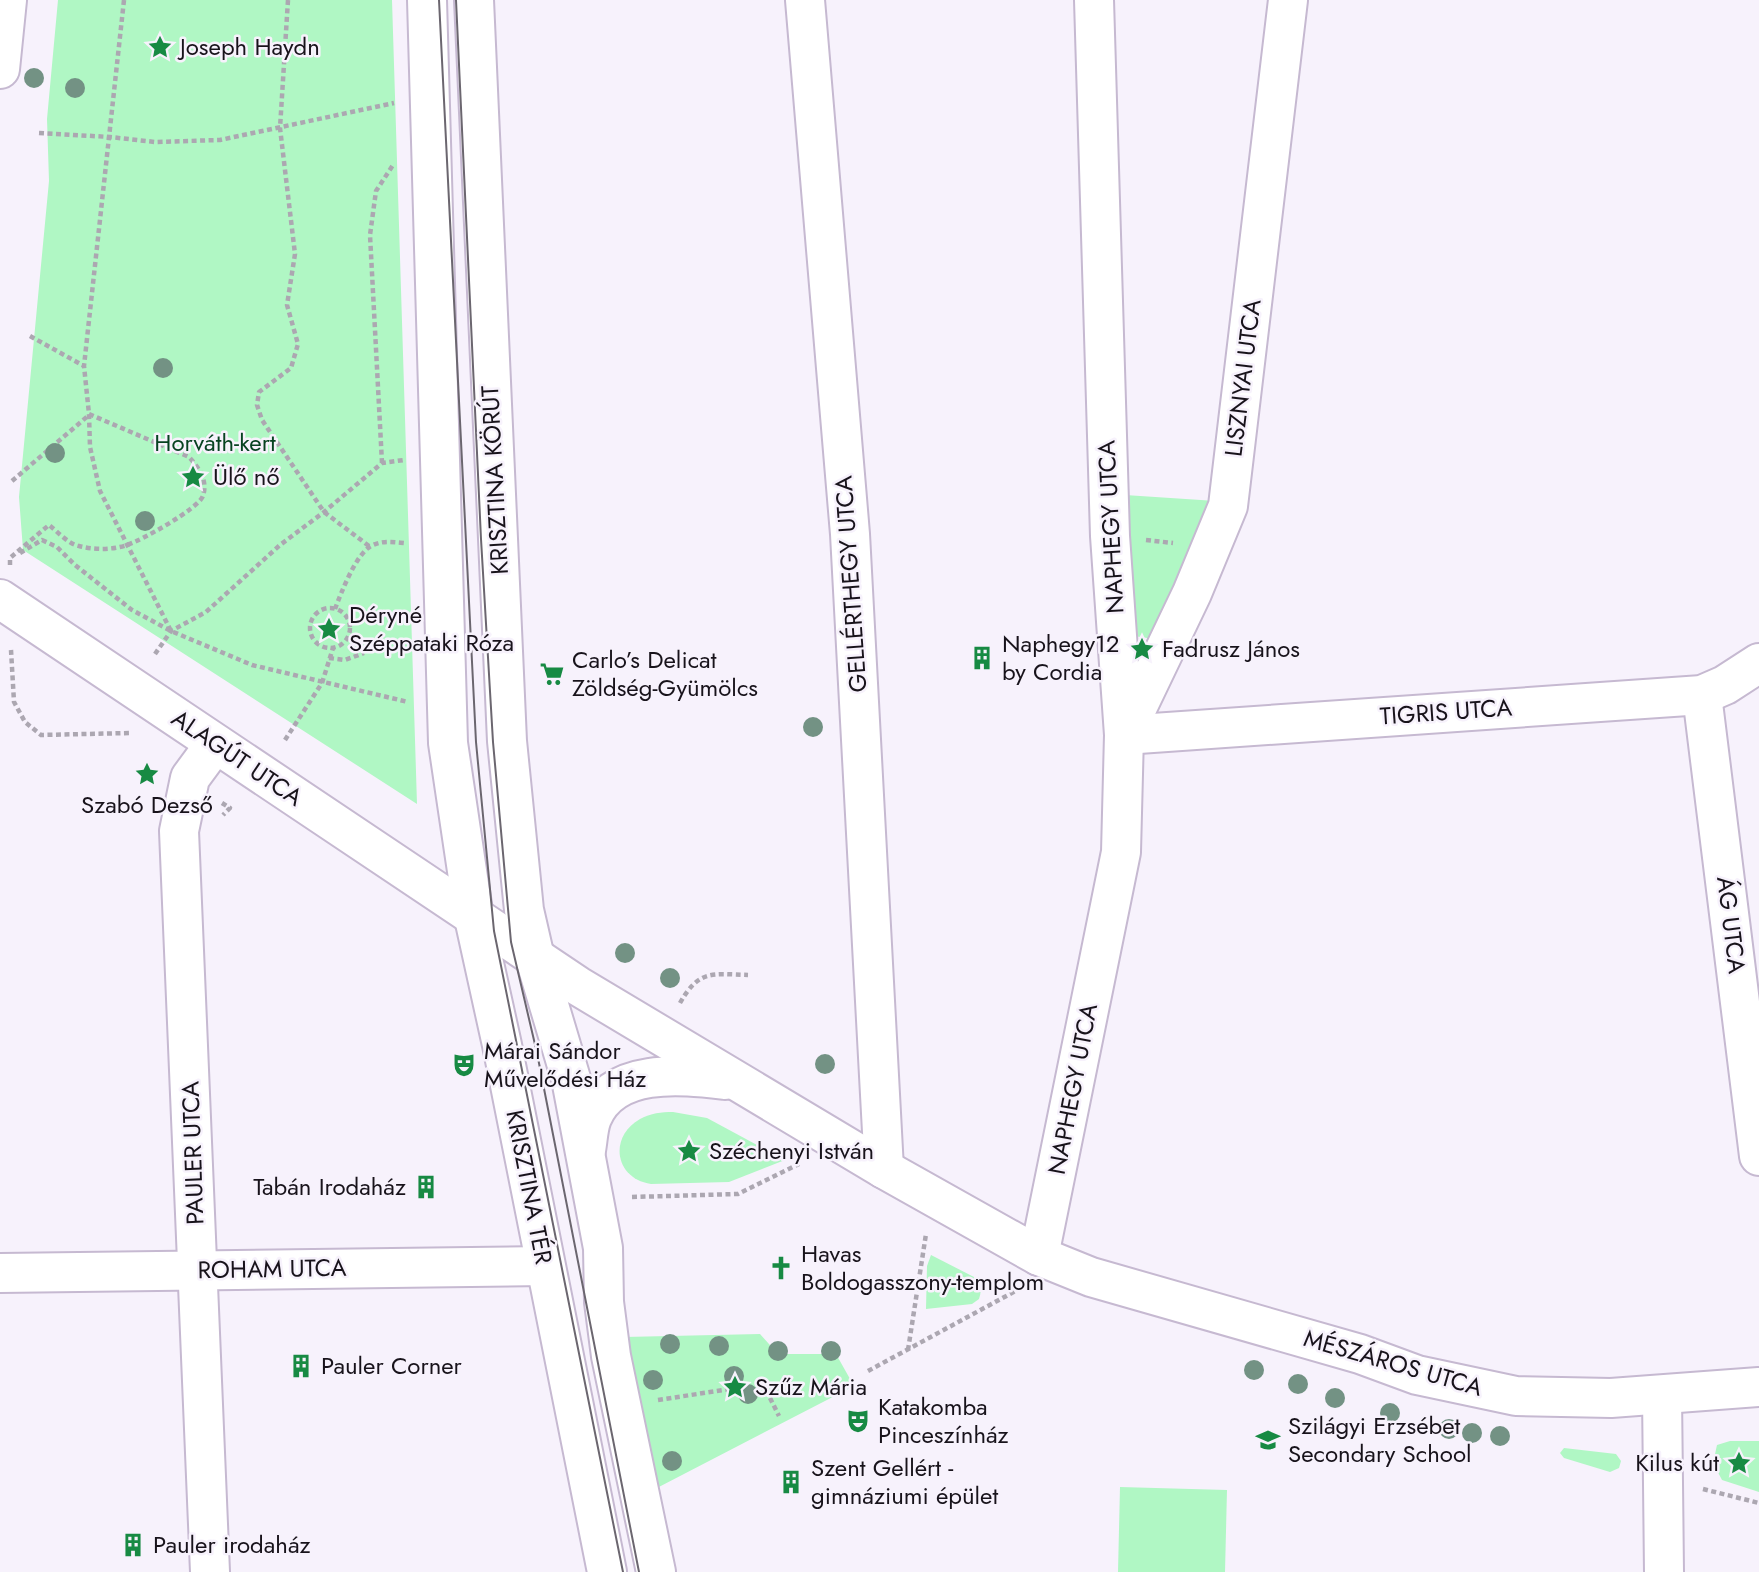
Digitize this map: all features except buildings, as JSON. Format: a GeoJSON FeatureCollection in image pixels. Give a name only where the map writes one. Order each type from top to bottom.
{"type":"FeatureCollection","features":[{"type":"Feature","properties":{"kind":"street"},"geometry":{"type":"LineString","coordinates":[[0,69],[7,0]]}},
{"type":"Feature","properties":{"kind":"street"},"geometry":{"type":"LineString","coordinates":[[426,0],[448,743],[474,918],[535,958],[884,1169],[1031,1271]]}},
{"type":"Feature","properties":{"kind":"street","name":"KRISZTINA KÖRÚT"},"geometry":{"type":"LineString","coordinates":[[474,0],[507,741],[524,909],[535,958]]}},
{"type":"Feature","properties":{"kind":"street","name":"GELLÉRTHEGY UTCA"},"geometry":{"type":"LineString","coordinates":[[805,0],[850,534],[884,1169]]}},
{"type":"Feature","properties":{"kind":"street","name":"NAPHEGY UTCA"},"geometry":{"type":"LineString","coordinates":[[1031,1271],[1121,852],[1125,735],[1110,536],[1094,0]]}},
{"type":"Feature","properties":{"kind":"street","name":"LISZNYAI UTCA"},"geometry":{"type":"LineString","coordinates":[[1125,735],[1192,593],[1228,506],[1288,0]]}},
{"type":"Feature","properties":{"kind":"street","name":"ALAGÚT UTCA"},"geometry":{"type":"LineString","coordinates":[[0,600],[474,918]]}},
{"type":"Feature","properties":{"kind":"street","name":"TIGRIS UTCA"},"geometry":{"type":"LineString","coordinates":[[1125,735],[1702,695],[1759,663]]}},
{"type":"Feature","properties":{"kind":"street","name":"ÁG UTCA"},"geometry":{"type":"LineString","coordinates":[[1702,695],[1759,1156]]}},
{"type":"Feature","properties":{"kind":"street","name":"PAULER UTCA"},"geometry":{"type":"LineString","coordinates":[[209,1572],[211,1270],[179,831],[190,778],[215,744]]}},
{"type":"Feature","properties":{"kind":"street","name":"KRISZTINA TÉR"},"geometry":{"type":"LineString","coordinates":[[474,918],[502,1045],[607,1572]]}},
{"type":"Feature","properties":{"kind":"street"},"geometry":{"type":"LineString","coordinates":[[535,958],[571,1079],[603,1248],[604,1302],[611,1356],[656,1572]]}},
{"type":"Feature","properties":{"kind":"street"},"geometry":{"type":"LineString","coordinates":[[585,1153],[592,1118],[617,1089],[644,1079],[674,1074],[736,1081]]}},
{"type":"Feature","properties":{"kind":"street","name":"ROHAM UTCA"},"geometry":{"type":"LineString","coordinates":[[0,1273],[545,1266]]}},
{"type":"Feature","properties":{"kind":"street","name":"MÉSZÁROS UTCA"},"geometry":{"type":"LineString","coordinates":[[1031,1271],[1091,1277],[1360,1354],[1430,1377],[1516,1396],[1611,1398],[1759,1387]]}},
{"type":"Feature","properties":{"kind":"street"},"geometry":{"type":"LineString","coordinates":[[1662,1395],[1664,1572]]}},
{"type":"Feature","properties":{"kind":"path"},"geometry":{"type":"LineString","coordinates":[[124,0],[84,366],[90,447],[100,491],[171,631]]}},
{"type":"Feature","properties":{"kind":"path"},"geometry":{"type":"LineString","coordinates":[[288,0],[280,128],[295,254],[288,305],[298,344],[291,368],[259,392],[257,405],[262,420],[324,512],[369,546]]}},
{"type":"Feature","properties":{"kind":"path"},"geometry":{"type":"LineString","coordinates":[[38,133],[155,142],[220,140],[399,102]]}},
{"type":"Feature","properties":{"kind":"path"},"geometry":{"type":"LineString","coordinates":[[155,654],[171,631],[206,612],[280,545],[382,463],[370,235],[376,191],[398,158]]}},
{"type":"Feature","properties":{"kind":"path"},"geometry":{"type":"LineString","coordinates":[[30,335],[84,366]]}},
{"type":"Feature","properties":{"kind":"path"},"geometry":{"type":"LineString","coordinates":[[12,481],[89,414]]}},
{"type":"Feature","properties":{"kind":"path"},"geometry":{"type":"LineString","coordinates":[[89,414],[189,457],[199,469],[204,483],[202,498],[191,511],[127,545],[102,550],[75,546],[48,525],[10,558],[43,540],[57,547],[75,565],[132,610],[171,631],[252,665],[391,698]]}},
{"type":"Feature","properties":{"kind":"path"},"geometry":{"type":"LineString","coordinates":[[1110,536],[1212,547]]}},
{"type":"Feature","properties":{"kind":"path"},"geometry":{"type":"LineString","coordinates":[[335,609],[356,564],[369,546],[387,541],[410,544]]}},
{"type":"Feature","properties":{"kind":"path"},"geometry":{"type":"LineString","coordinates":[[335,609],[346,616],[350,629],[345,641],[327,649],[312,638],[309,626],[319,611],[335,609]]}},
{"type":"Feature","properties":{"kind":"path"},"geometry":{"type":"LineString","coordinates":[[285,740],[322,683],[334,648]]}},
{"type":"Feature","properties":{"kind":"path"},"geometry":{"type":"LineString","coordinates":[[329,658],[345,660],[364,653]]}},
{"type":"Feature","properties":{"kind":"path"},"geometry":{"type":"LineString","coordinates":[[11,654],[14,702],[25,722],[41,735],[111,733]]}},
{"type":"Feature","properties":{"kind":"path"},"geometry":{"type":"LineString","coordinates":[[678,1007],[690,984],[712,974],[748,975]]}},
{"type":"Feature","properties":{"kind":"path"},"geometry":{"type":"LineString","coordinates":[[621,1198],[738,1194],[804,1161]]}},
{"type":"Feature","properties":{"kind":"path"},"geometry":{"type":"LineString","coordinates":[[908,1351],[926,1231]]}},
{"type":"Feature","properties":{"kind":"path"},"geometry":{"type":"LineString","coordinates":[[868,1371],[908,1351],[1031,1271]]}},
{"type":"Feature","properties":{"kind":"path"},"geometry":{"type":"LineString","coordinates":[[647,1402],[730,1389]]}},
{"type":"Feature","properties":{"kind":"path"},"geometry":{"type":"LineString","coordinates":[[770,1398],[779,1416]]}},
{"type":"Feature","properties":{"kind":"path"},"geometry":{"type":"LineString","coordinates":[[1664,1471],[1695,1473],[1704,1490],[1759,1503]]}},
{"type":"Feature","properties":{"kind":"green space","name":"Horváth-kert"},"geometry":{"type":"Polygon","coordinates":[[[58,0],[392,0],[417,804],[23,550],[19,497],[49,181],[47,119],[58,0]]]}},
{"type":"Feature","properties":{"kind":"green space"},"geometry":{"type":"Polygon","coordinates":[[[1125,495],[1216,501],[1154,639],[1134,636],[1125,495]]]}},
{"type":"Feature","properties":{"kind":"green space"},"geometry":{"type":"Polygon","coordinates":[[[673,1112],[707,1118],[785,1160],[729,1182],[651,1184],[639,1181],[623,1166],[620,1146],[623,1136],[644,1117],[673,1112]]]}},
{"type":"Feature","properties":{"kind":"green space"},"geometry":{"type":"Polygon","coordinates":[[[931,1255],[974,1277],[980,1287],[979,1299],[972,1304],[926,1309],[927,1266],[931,1255]]]}},
{"type":"Feature","properties":{"kind":"green space"},"geometry":{"type":"Polygon","coordinates":[[[760,1334],[778,1354],[836,1354],[854,1386],[655,1489],[624,1337],[760,1334]]]}},
{"type":"Feature","properties":{"kind":"green space"},"geometry":{"type":"Polygon","coordinates":[[[1730,1441],[1759,1441],[1759,1492],[1722,1480],[1713,1463],[1717,1445],[1730,1441]]]}},
{"type":"Feature","properties":{"kind":"green space"},"geometry":{"type":"Polygon","coordinates":[[[1564,1448],[1616,1454],[1621,1461],[1619,1468],[1610,1472],[1564,1458],[1560,1453],[1564,1448]]]}},
{"type":"Feature","properties":{"kind":"green space"},"geometry":{"type":"Polygon","coordinates":[[[1120,1487],[1227,1490],[1225,1572],[1118,1572],[1120,1487]]]}},
{"type":"Feature","properties":{"kind":"tram line"},"geometry":{"type":"LineString","coordinates":[[439,0],[476,742],[494,931],[623,1572]]}},
{"type":"Feature","properties":{"kind":"tram line"},"geometry":{"type":"LineString","coordinates":[[456,0],[481,539],[493,742],[511,942],[537,1053],[639,1572]]}},
{"type":"Feature","properties":{"kind":"place","name":"Joseph Haydn"},"geometry":{"type":"Point","coordinates":[160,47]}},
{"type":"Feature","properties":{"kind":"place","name":"Ülő nő"},"geometry":{"type":"Point","coordinates":[193,477]}},
{"type":"Feature","properties":{"kind":"place","name":"Déryné Széppataki Róza"},"geometry":{"type":"Point","coordinates":[329,629]}},
{"type":"Feature","properties":{"kind":"place","name":"Fadrusz János"},"geometry":{"type":"Point","coordinates":[1142,649]}},
{"type":"Feature","properties":{"kind":"place","name":"Naphegy12 by Cordia"},"geometry":{"type":"Point","coordinates":[982,658]}},
{"type":"Feature","properties":{"kind":"place","name":"Carlo’s Delicat Zöldség-Gyümölcs"},"geometry":{"type":"Point","coordinates":[552,674]}},
{"type":"Feature","properties":{"kind":"place","name":"Szabó Dezső"},"geometry":{"type":"Point","coordinates":[147,774]}},
{"type":"Feature","properties":{"kind":"place","name":"Márai Sándor Művelődési Ház"},"geometry":{"type":"Point","coordinates":[464,1065]}},
{"type":"Feature","properties":{"kind":"place","name":"Széchenyi István"},"geometry":{"type":"Point","coordinates":[689,1151]}},
{"type":"Feature","properties":{"kind":"place","name":"Tabán Irodaház"},"geometry":{"type":"Point","coordinates":[426,1187]}},
{"type":"Feature","properties":{"kind":"place","name":"Havas Boldogasszony-templom"},"geometry":{"type":"Point","coordinates":[781,1268]}},
{"type":"Feature","properties":{"kind":"place","name":"Pauler Corner"},"geometry":{"type":"Point","coordinates":[301,1366]}},
{"type":"Feature","properties":{"kind":"place","name":"Szűz Mária"},"geometry":{"type":"Point","coordinates":[735,1387]}},
{"type":"Feature","properties":{"kind":"place","name":"Katakomba Pinceszínház"},"geometry":{"type":"Point","coordinates":[858,1421]}},
{"type":"Feature","properties":{"kind":"place","name":"Szilágyi Erzsébet Secondary School"},"geometry":{"type":"Point","coordinates":[1268,1440]}},
{"type":"Feature","properties":{"kind":"place","name":"Kilus kút"},"geometry":{"type":"Point","coordinates":[1739,1463]}},
{"type":"Feature","properties":{"kind":"place","name":"Szent Gellért - gimnáziumi épület"},"geometry":{"type":"Point","coordinates":[791,1482]}},
{"type":"Feature","properties":{"kind":"place","name":"Pauler irodaház"},"geometry":{"type":"Point","coordinates":[133,1545]}}]}
